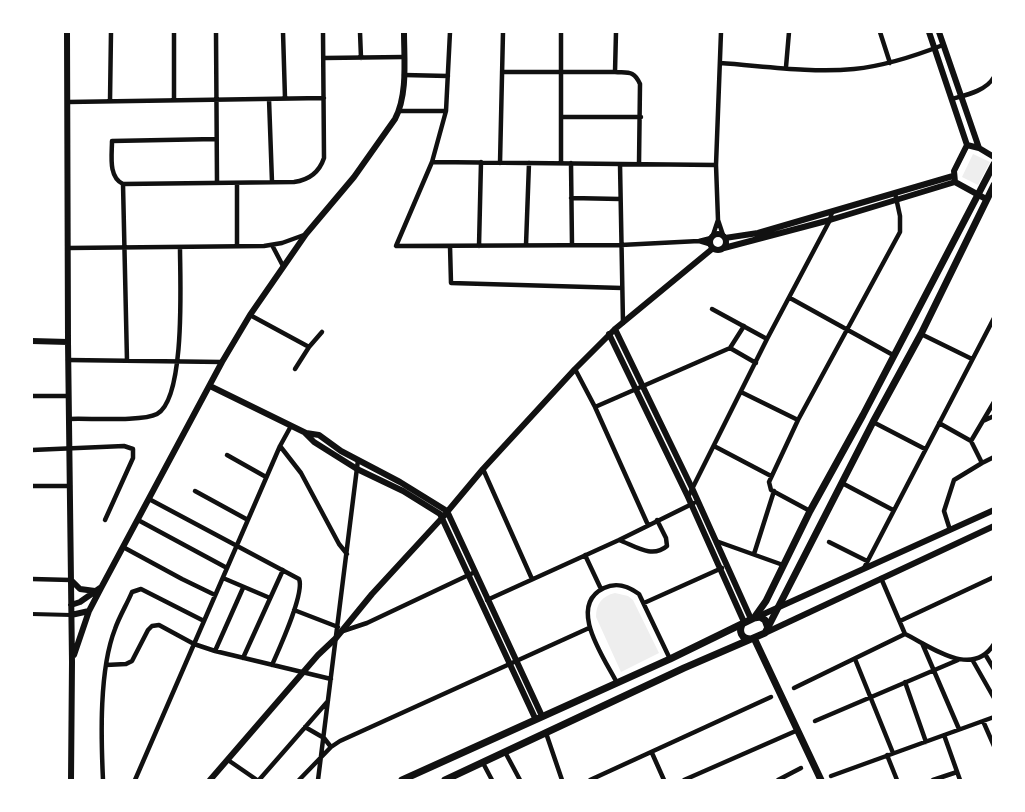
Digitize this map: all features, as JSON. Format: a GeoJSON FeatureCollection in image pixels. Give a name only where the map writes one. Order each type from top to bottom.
{"type":"FeatureCollection","features":[{"type":"Feature","properties":{"kind":"main road"},"geometry":{"type":"LineString","coordinates":[[753,639],[745,638],[740,628],[766,601],[810,511],[863,415],[892,355],[993,164]]}},
{"type":"Feature","properties":{"kind":"main road"},"geometry":{"type":"LineString","coordinates":[[445,780],[766,631],[873,422],[921,334],[993,185]]}},
{"type":"Feature","properties":{"kind":"main road"},"geometry":{"type":"LineString","coordinates":[[402,780],[670,659],[750,620],[765,620],[766,631]]}},
{"type":"Feature","properties":{"kind":"main road"},"geometry":{"type":"LineString","coordinates":[[753,639],[821,780]]}},
{"type":"Feature","properties":{"kind":"street"},"geometry":{"type":"LineString","coordinates":[[67,32],[71,780]]}},
{"type":"Feature","properties":{"kind":"street"},"geometry":{"type":"LineString","coordinates":[[110,101],[111,32]]}},
{"type":"Feature","properties":{"kind":"street"},"geometry":{"type":"LineString","coordinates":[[174,32],[174,100]]}},
{"type":"Feature","properties":{"kind":"street"},"geometry":{"type":"LineString","coordinates":[[216,32],[217,183]]}},
{"type":"Feature","properties":{"kind":"street"},"geometry":{"type":"LineString","coordinates":[[283,32],[285,99]]}},
{"type":"Feature","properties":{"kind":"street"},"geometry":{"type":"LineString","coordinates":[[216,139],[112,141],[113,173],[116,180],[123,184],[294,182],[309,178],[320,169],[324,158],[323,32]]}},
{"type":"Feature","properties":{"kind":"street"},"geometry":{"type":"LineString","coordinates":[[360,32],[360,58]]}},
{"type":"Feature","properties":{"kind":"street"},"geometry":{"type":"LineString","coordinates":[[72,662],[98,590],[222,362],[283,266],[376,148],[399,111],[404,75],[404,32]]}},
{"type":"Feature","properties":{"kind":"street"},"geometry":{"type":"LineString","coordinates":[[450,32],[446,111],[432,162],[396,246],[711,241],[758,233],[956,181],[993,203]]}},
{"type":"Feature","properties":{"kind":"street"},"geometry":{"type":"LineString","coordinates":[[500,163],[503,32]]}},
{"type":"Feature","properties":{"kind":"street"},"geometry":{"type":"LineString","coordinates":[[561,32],[561,163]]}},
{"type":"Feature","properties":{"kind":"street"},"geometry":{"type":"LineString","coordinates":[[615,72],[616,32]]}},
{"type":"Feature","properties":{"kind":"street"},"geometry":{"type":"LineString","coordinates":[[721,32],[716,165],[718,220],[726,245],[724,248]]}},
{"type":"Feature","properties":{"kind":"street"},"geometry":{"type":"LineString","coordinates":[[786,67],[789,32]]}},
{"type":"Feature","properties":{"kind":"street"},"geometry":{"type":"LineString","coordinates":[[880,32],[890,63]]}},
{"type":"Feature","properties":{"kind":"street"},"geometry":{"type":"LineString","coordinates":[[929,32],[967,145],[954,171],[956,181]]}},
{"type":"Feature","properties":{"kind":"street"},"geometry":{"type":"LineString","coordinates":[[939,32],[979,148]]}},
{"type":"Feature","properties":{"kind":"street"},"geometry":{"type":"LineString","coordinates":[[720,63],[854,69],[890,63],[943,45]]}},
{"type":"Feature","properties":{"kind":"street"},"geometry":{"type":"LineString","coordinates":[[324,58],[404,57]]}},
{"type":"Feature","properties":{"kind":"street"},"geometry":{"type":"LineString","coordinates":[[502,72],[615,72],[636,75],[640,84],[639,164]]}},
{"type":"Feature","properties":{"kind":"street"},"geometry":{"type":"LineString","coordinates":[[404,75],[448,76]]}},
{"type":"Feature","properties":{"kind":"street"},"geometry":{"type":"LineString","coordinates":[[951,99],[985,87],[990,84],[993,77]]}},
{"type":"Feature","properties":{"kind":"street"},"geometry":{"type":"LineString","coordinates":[[68,102],[324,98]]}},
{"type":"Feature","properties":{"kind":"street"},"geometry":{"type":"LineString","coordinates":[[269,99],[272,182]]}},
{"type":"Feature","properties":{"kind":"street"},"geometry":{"type":"LineString","coordinates":[[399,111],[446,111]]}},
{"type":"Feature","properties":{"kind":"street"},"geometry":{"type":"LineString","coordinates":[[562,117],[641,117]]}},
{"type":"Feature","properties":{"kind":"street"},"geometry":{"type":"LineString","coordinates":[[967,145],[979,148],[993,157]]}},
{"type":"Feature","properties":{"kind":"street"},"geometry":{"type":"LineString","coordinates":[[432,162],[716,165]]}},
{"type":"Feature","properties":{"kind":"street"},"geometry":{"type":"LineString","coordinates":[[479,246],[481,162]]}},
{"type":"Feature","properties":{"kind":"street"},"geometry":{"type":"LineString","coordinates":[[526,245],[529,163]]}},
{"type":"Feature","properties":{"kind":"street"},"geometry":{"type":"LineString","coordinates":[[571,164],[572,245]]}},
{"type":"Feature","properties":{"kind":"street"},"geometry":{"type":"LineString","coordinates":[[620,164],[623,322]]}},
{"type":"Feature","properties":{"kind":"street"},"geometry":{"type":"LineString","coordinates":[[237,183],[237,246]]}},
{"type":"Feature","properties":{"kind":"street"},"geometry":{"type":"LineString","coordinates":[[123,184],[127,361]]}},
{"type":"Feature","properties":{"kind":"street"},"geometry":{"type":"LineString","coordinates":[[711,241],[718,251],[830,220],[896,196]]}},
{"type":"Feature","properties":{"kind":"street"},"geometry":{"type":"LineString","coordinates":[[810,511],[774,491],[769,486],[771,476],[798,420],[900,232],[896,196]]}},
{"type":"Feature","properties":{"kind":"street"},"geometry":{"type":"LineString","coordinates":[[571,198],[620,199]]}},
{"type":"Feature","properties":{"kind":"street"},"geometry":{"type":"LineString","coordinates":[[688,497],[830,220],[832,212]]}},
{"type":"Feature","properties":{"kind":"street"},"geometry":{"type":"LineString","coordinates":[[210,780],[302,672],[575,369],[609,334],[711,241],[718,220]]}},
{"type":"Feature","properties":{"kind":"street"},"geometry":{"type":"LineString","coordinates":[[68,248],[273,245],[306,234]]}},
{"type":"Feature","properties":{"kind":"street"},"geometry":{"type":"LineString","coordinates":[[273,245],[283,266]]}},
{"type":"Feature","properties":{"kind":"street"},"geometry":{"type":"LineString","coordinates":[[450,246],[451,283],[622,288]]}},
{"type":"Feature","properties":{"kind":"street"},"geometry":{"type":"LineString","coordinates":[[69,419],[133,418],[157,414],[169,395],[178,362],[180,248]]}},
{"type":"Feature","properties":{"kind":"street"},"geometry":{"type":"LineString","coordinates":[[790,298],[892,355]]}},
{"type":"Feature","properties":{"kind":"street"},"geometry":{"type":"LineString","coordinates":[[712,309],[767,339]]}},
{"type":"Feature","properties":{"kind":"street"},"geometry":{"type":"LineString","coordinates":[[250,315],[309,348]]}},
{"type":"Feature","properties":{"kind":"street"},"geometry":{"type":"LineString","coordinates":[[863,569],[993,318]]}},
{"type":"Feature","properties":{"kind":"street"},"geometry":{"type":"LineString","coordinates":[[595,407],[730,348],[744,326]]}},
{"type":"Feature","properties":{"kind":"street"},"geometry":{"type":"LineString","coordinates":[[615,329],[698,501],[716,541],[724,567]]}},
{"type":"Feature","properties":{"kind":"street"},"geometry":{"type":"LineString","coordinates":[[988,329],[993,332]]}},
{"type":"Feature","properties":{"kind":"street"},"geometry":{"type":"LineString","coordinates":[[295,369],[322,332]]}},
{"type":"Feature","properties":{"kind":"street"},"geometry":{"type":"LineString","coordinates":[[609,334],[750,620],[993,510]]}},
{"type":"Feature","properties":{"kind":"street"},"geometry":{"type":"LineString","coordinates":[[921,334],[972,359]]}},
{"type":"Feature","properties":{"kind":"street"},"geometry":{"type":"LineString","coordinates":[[32,341],[68,342]]}},
{"type":"Feature","properties":{"kind":"street"},"geometry":{"type":"LineString","coordinates":[[730,348],[756,363]]}},
{"type":"Feature","properties":{"kind":"street"},"geometry":{"type":"LineString","coordinates":[[68,360],[222,362]]}},
{"type":"Feature","properties":{"kind":"street"},"geometry":{"type":"LineString","coordinates":[[575,369],[595,407],[648,525]]}},
{"type":"Feature","properties":{"kind":"street"},"geometry":{"type":"LineString","coordinates":[[210,386],[306,433],[319,435],[447,511],[472,573],[538,717]]}},
{"type":"Feature","properties":{"kind":"street"},"geometry":{"type":"LineString","coordinates":[[741,392],[798,420]]}},
{"type":"Feature","properties":{"kind":"street"},"geometry":{"type":"LineString","coordinates":[[32,396],[68,396]]}},
{"type":"Feature","properties":{"kind":"street"},"geometry":{"type":"LineString","coordinates":[[971,441],[993,402]]}},
{"type":"Feature","properties":{"kind":"street"},"geometry":{"type":"LineString","coordinates":[[983,421],[993,416]]}},
{"type":"Feature","properties":{"kind":"street"},"geometry":{"type":"LineString","coordinates":[[873,422],[925,449]]}},
{"type":"Feature","properties":{"kind":"street"},"geometry":{"type":"LineString","coordinates":[[939,423],[971,441],[982,463]]}},
{"type":"Feature","properties":{"kind":"street"},"geometry":{"type":"LineString","coordinates":[[135,780],[280,446],[291,426]]}},
{"type":"Feature","properties":{"kind":"street"},"geometry":{"type":"LineString","coordinates":[[306,433],[314,442],[357,469],[413,497],[432,508],[442,518],[487,600],[512,663]]}},
{"type":"Feature","properties":{"kind":"street"},"geometry":{"type":"LineString","coordinates":[[32,450],[124,446],[133,449],[134,458],[105,520]]}},
{"type":"Feature","properties":{"kind":"street"},"geometry":{"type":"LineString","coordinates":[[280,446],[301,473],[339,544],[347,554]]}},
{"type":"Feature","properties":{"kind":"street"},"geometry":{"type":"LineString","coordinates":[[714,446],[771,476]]}},
{"type":"Feature","properties":{"kind":"street"},"geometry":{"type":"LineString","coordinates":[[227,455],[267,477]]}},
{"type":"Feature","properties":{"kind":"street"},"geometry":{"type":"LineString","coordinates":[[950,530],[944,511],[954,480],[993,457]]}},
{"type":"Feature","properties":{"kind":"street"},"geometry":{"type":"LineString","coordinates":[[318,780],[358,460]]}},
{"type":"Feature","properties":{"kind":"street"},"geometry":{"type":"LineString","coordinates":[[483,469],[531,579]]}},
{"type":"Feature","properties":{"kind":"street"},"geometry":{"type":"LineString","coordinates":[[842,483],[893,510]]}},
{"type":"Feature","properties":{"kind":"street"},"geometry":{"type":"LineString","coordinates":[[32,486],[70,486]]}},
{"type":"Feature","properties":{"kind":"street"},"geometry":{"type":"LineString","coordinates":[[195,491],[248,520]]}},
{"type":"Feature","properties":{"kind":"street"},"geometry":{"type":"LineString","coordinates":[[754,554],[774,491]]}},
{"type":"Feature","properties":{"kind":"street"},"geometry":{"type":"LineString","coordinates":[[149,499],[297,577],[301,584],[294,610],[272,665]]}},
{"type":"Feature","properties":{"kind":"street"},"geometry":{"type":"LineString","coordinates":[[487,600],[698,501]]}},
{"type":"Feature","properties":{"kind":"street"},"geometry":{"type":"LineString","coordinates":[[138,520],[227,568]]}},
{"type":"Feature","properties":{"kind":"street"},"geometry":{"type":"LineString","coordinates":[[619,540],[649,552],[663,549],[667,546],[666,538],[657,520]]}},
{"type":"Feature","properties":{"kind":"street"},"geometry":{"type":"LineString","coordinates":[[766,631],[993,526]]}},
{"type":"Feature","properties":{"kind":"street"},"geometry":{"type":"LineString","coordinates":[[716,541],[783,565]]}},
{"type":"Feature","properties":{"kind":"street"},"geometry":{"type":"LineString","coordinates":[[829,542],[867,561]]}},
{"type":"Feature","properties":{"kind":"street"},"geometry":{"type":"LineString","coordinates":[[914,546],[920,560]]}},
{"type":"Feature","properties":{"kind":"street"},"geometry":{"type":"LineString","coordinates":[[123,547],[215,595]]}},
{"type":"Feature","properties":{"kind":"street"},"geometry":{"type":"LineString","coordinates":[[585,555],[601,589]]}},
{"type":"Feature","properties":{"kind":"street"},"geometry":{"type":"LineString","coordinates":[[644,603],[724,567]]}},
{"type":"Feature","properties":{"kind":"street"},"geometry":{"type":"LineString","coordinates":[[243,658],[283,570]]}},
{"type":"Feature","properties":{"kind":"street"},"geometry":{"type":"LineString","coordinates":[[294,610],[338,632],[367,623],[472,573]]}},
{"type":"Feature","properties":{"kind":"street"},"geometry":{"type":"LineString","coordinates":[[849,576],[855,590]]}},
{"type":"Feature","properties":{"kind":"street"},"geometry":{"type":"LineString","coordinates":[[223,578],[270,598]]}},
{"type":"Feature","properties":{"kind":"street"},"geometry":{"type":"LineString","coordinates":[[881,578],[905,634],[958,660],[973,661],[985,654],[993,644]]}},
{"type":"Feature","properties":{"kind":"street"},"geometry":{"type":"LineString","coordinates":[[900,621],[993,578]]}},
{"type":"Feature","properties":{"kind":"street"},"geometry":{"type":"LineString","coordinates":[[32,579],[71,580],[80,589],[98,590]]}},
{"type":"Feature","properties":{"kind":"street"},"geometry":{"type":"LineString","coordinates":[[617,683],[589,628],[587,610],[589,602],[601,589],[611,585],[621,585],[639,594],[670,659]]}},
{"type":"Feature","properties":{"kind":"street"},"geometry":{"type":"LineString","coordinates":[[215,651],[243,588]]}},
{"type":"Feature","properties":{"kind":"street"},"geometry":{"type":"LineString","coordinates":[[103,780],[106,665],[115,629],[132,592],[141,589],[204,621]]}},
{"type":"Feature","properties":{"kind":"street"},"geometry":{"type":"LineString","coordinates":[[71,605],[98,590]]}},
{"type":"Feature","properties":{"kind":"street"},"geometry":{"type":"LineString","coordinates":[[32,614],[71,615],[89,611]]}},
{"type":"Feature","properties":{"kind":"street"},"geometry":{"type":"LineString","coordinates":[[106,665],[126,664],[132,661],[148,630],[154,626],[164,627],[194,644],[215,651],[331,679]]}},
{"type":"Feature","properties":{"kind":"street"},"geometry":{"type":"LineString","coordinates":[[299,780],[330,747],[340,741],[589,628]]}},
{"type":"Feature","properties":{"kind":"street"},"geometry":{"type":"LineString","coordinates":[[794,688],[905,634]]}},
{"type":"Feature","properties":{"kind":"street"},"geometry":{"type":"LineString","coordinates":[[922,642],[959,729]]}},
{"type":"Feature","properties":{"kind":"street"},"geometry":{"type":"LineString","coordinates":[[980,672],[993,666],[985,654]]}},
{"type":"Feature","properties":{"kind":"street"},"geometry":{"type":"LineString","coordinates":[[855,659],[893,753]]}},
{"type":"Feature","properties":{"kind":"street"},"geometry":{"type":"LineString","coordinates":[[814,721],[958,660]]}},
{"type":"Feature","properties":{"kind":"street"},"geometry":{"type":"LineString","coordinates":[[973,661],[993,698]]}},
{"type":"Feature","properties":{"kind":"street"},"geometry":{"type":"LineString","coordinates":[[905,682],[926,742]]}},
{"type":"Feature","properties":{"kind":"street"},"geometry":{"type":"LineString","coordinates":[[590,780],[771,697]]}},
{"type":"Feature","properties":{"kind":"street"},"geometry":{"type":"LineString","coordinates":[[228,760],[258,780],[328,701]]}},
{"type":"Feature","properties":{"kind":"street"},"geometry":{"type":"LineString","coordinates":[[831,776],[993,717]]}},
{"type":"Feature","properties":{"kind":"street"},"geometry":{"type":"LineString","coordinates":[[983,721],[993,746]]}},
{"type":"Feature","properties":{"kind":"street"},"geometry":{"type":"LineString","coordinates":[[305,727],[324,738],[330,747]]}},
{"type":"Feature","properties":{"kind":"street"},"geometry":{"type":"LineString","coordinates":[[684,780],[798,730]]}},
{"type":"Feature","properties":{"kind":"street"},"geometry":{"type":"LineString","coordinates":[[546,733],[562,780]]}},
{"type":"Feature","properties":{"kind":"street"},"geometry":{"type":"LineString","coordinates":[[944,735],[960,780]]}},
{"type":"Feature","properties":{"kind":"street"},"geometry":{"type":"LineString","coordinates":[[505,752],[520,780]]}},
{"type":"Feature","properties":{"kind":"street"},"geometry":{"type":"LineString","coordinates":[[652,753],[664,780]]}},
{"type":"Feature","properties":{"kind":"street"},"geometry":{"type":"LineString","coordinates":[[887,755],[897,780]]}},
{"type":"Feature","properties":{"kind":"street"},"geometry":{"type":"LineString","coordinates":[[483,763],[492,780]]}},
{"type":"Feature","properties":{"kind":"street"},"geometry":{"type":"LineString","coordinates":[[778,780],[801,768]]}},
{"type":"Feature","properties":{"kind":"street"},"geometry":{"type":"LineString","coordinates":[[933,780],[957,772]]}},
{"type":"Feature","properties":{"kind":"shaded area"},"geometry":{"type":"Polygon","coordinates":[[[973,154],[990,162],[978,185],[962,177],[973,154]]]}},
{"type":"Feature","properties":{"kind":"shaded area"},"geometry":{"type":"Polygon","coordinates":[[[615,593],[628,596],[633,600],[659,653],[621,672],[596,617],[601,601],[615,593]]]}}]}
